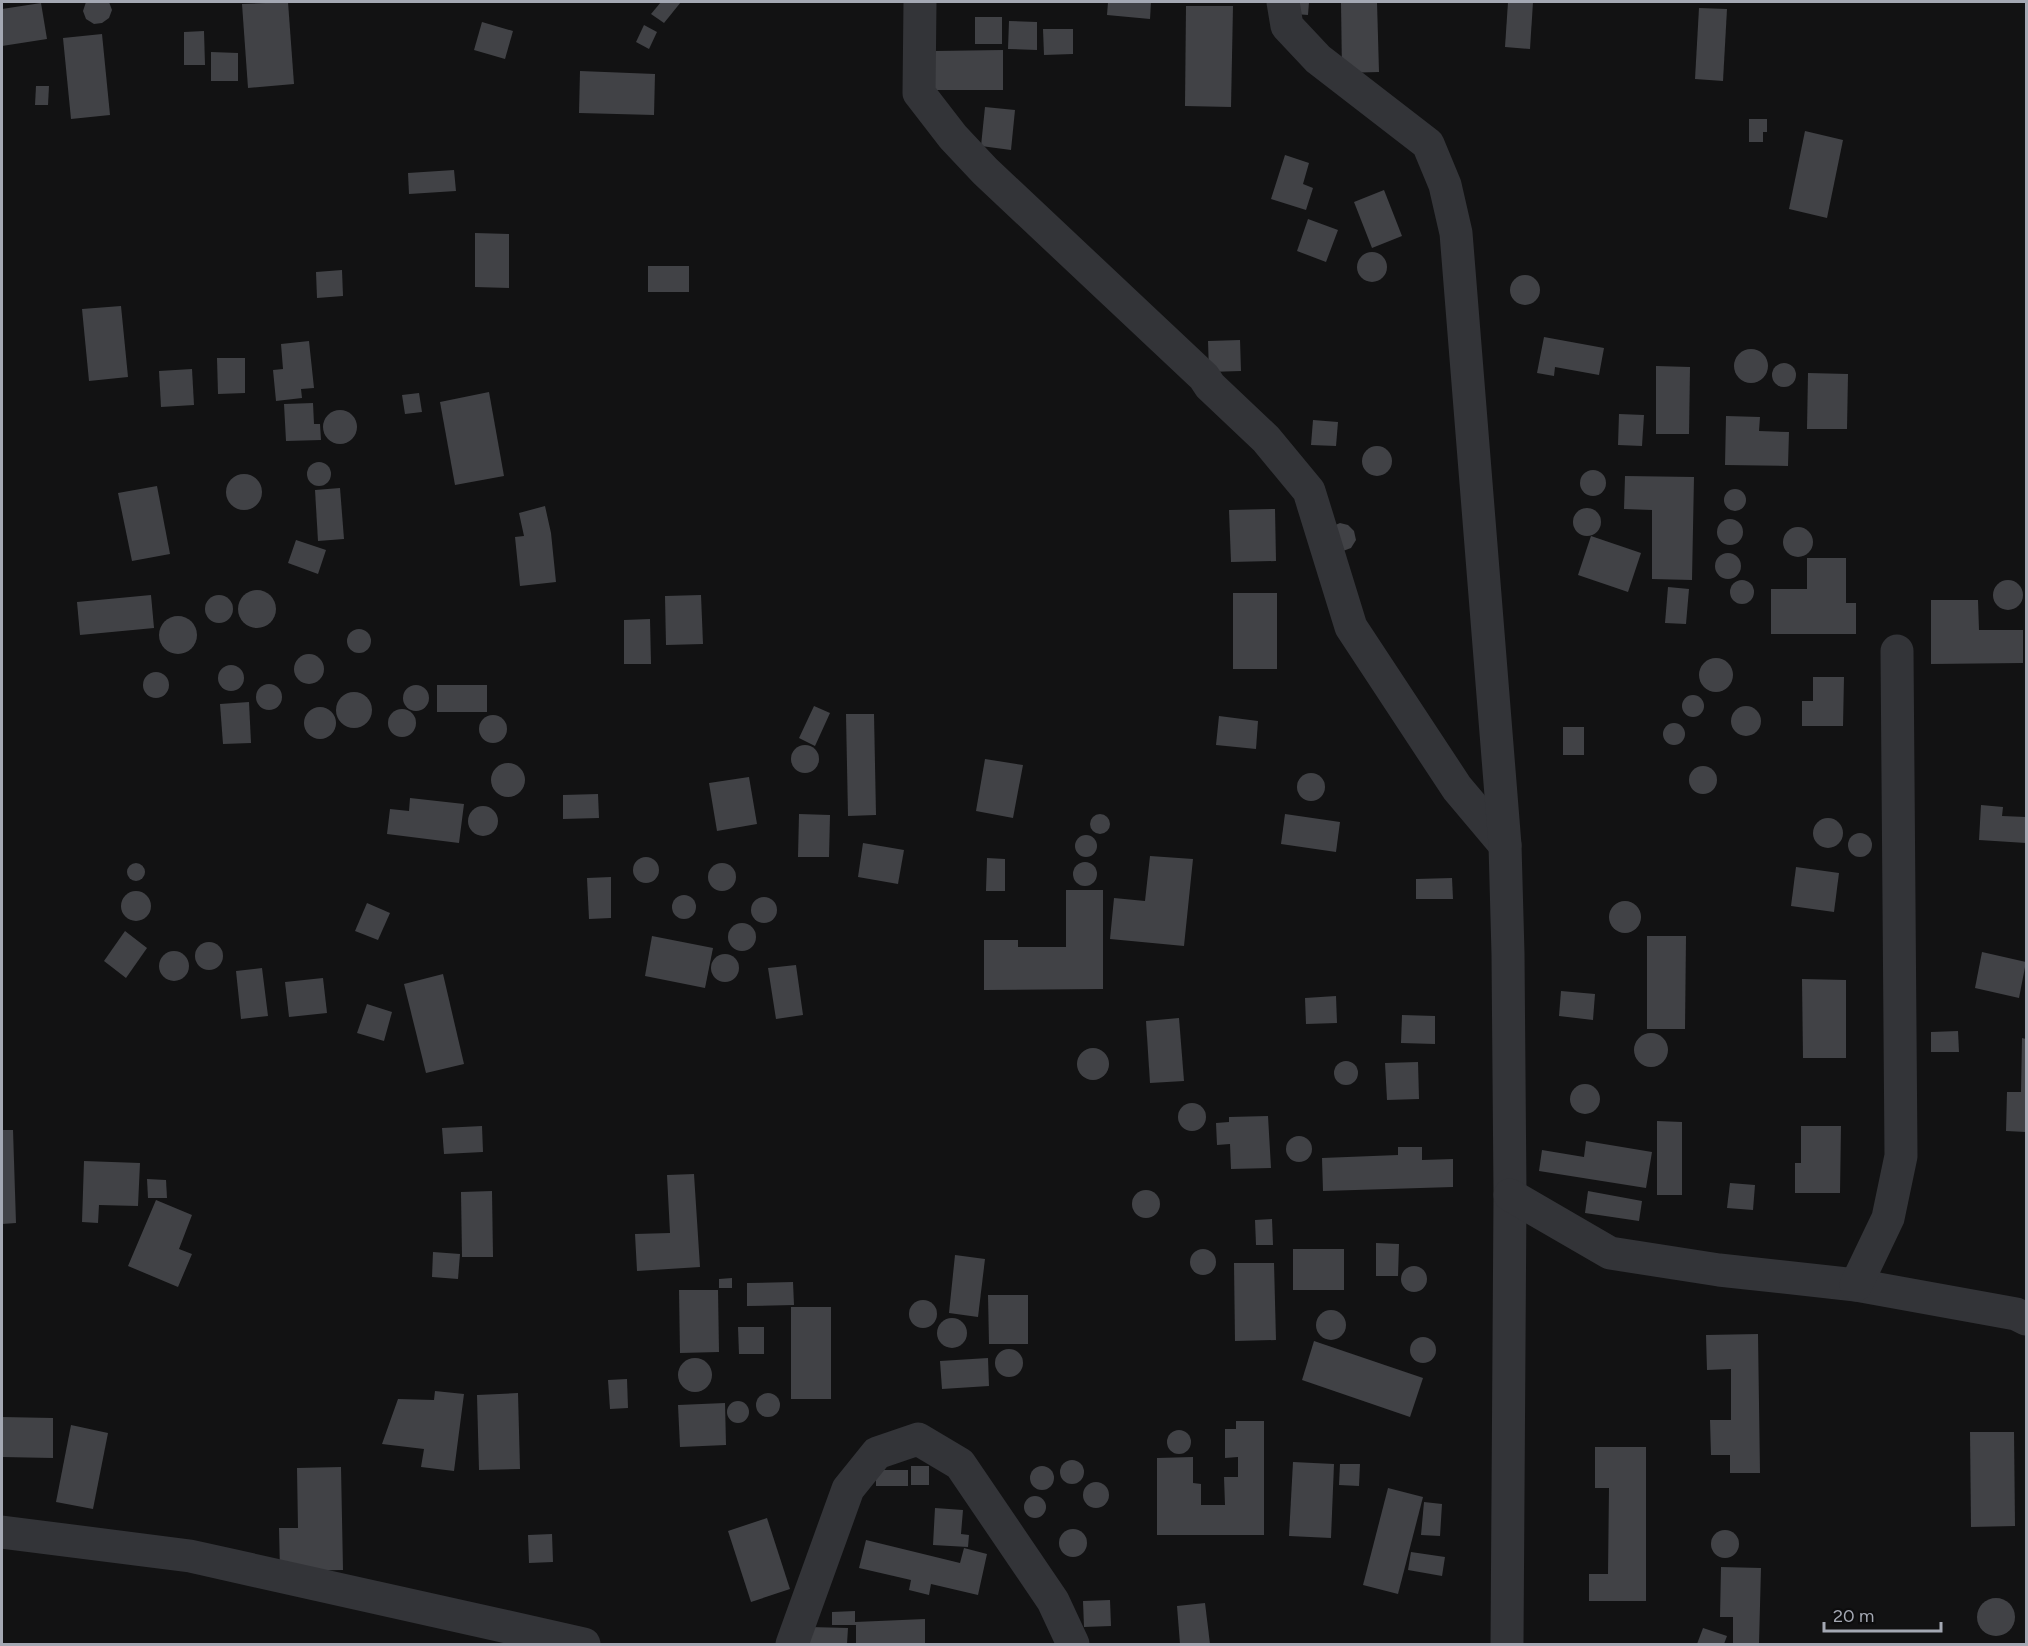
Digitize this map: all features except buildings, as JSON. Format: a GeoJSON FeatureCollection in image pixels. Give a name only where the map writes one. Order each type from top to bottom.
{"type":"FeatureCollection","features":[{"type":"Feature","properties":{"kind":"street"},"geometry":{"type":"LineString","coordinates":[[920,2],[919,93],[953,136],[985,171],[1204,377],[1210,386],[1266,439],[1309,491],[1351,627],[1457,788],[1505,845]]}},
{"type":"Feature","properties":{"kind":"street"},"geometry":{"type":"LineString","coordinates":[[1282,2],[1287,26],[1318,59],[1428,144],[1445,185],[1456,233],[1505,845],[1510,1195],[1507,1644]]}},
{"type":"Feature","properties":{"kind":"street"},"geometry":{"type":"LineString","coordinates":[[1856,1285],[1888,1218],[1901,1156],[1897,651]]}},
{"type":"Feature","properties":{"kind":"street"},"geometry":{"type":"LineString","coordinates":[[1510,1195],[1610,1253],[1719,1270],[1856,1285],[2016,1314],[2026,1319]]}},
{"type":"Feature","properties":{"kind":"street"},"geometry":{"type":"LineString","coordinates":[[792,1644],[848,1489],[877,1453],[918,1439],[960,1464],[1053,1601],[1073,1644]]}},
{"type":"Feature","properties":{"kind":"street"},"geometry":{"type":"LineString","coordinates":[[2,1533],[190,1556],[584,1644]]}}]}
